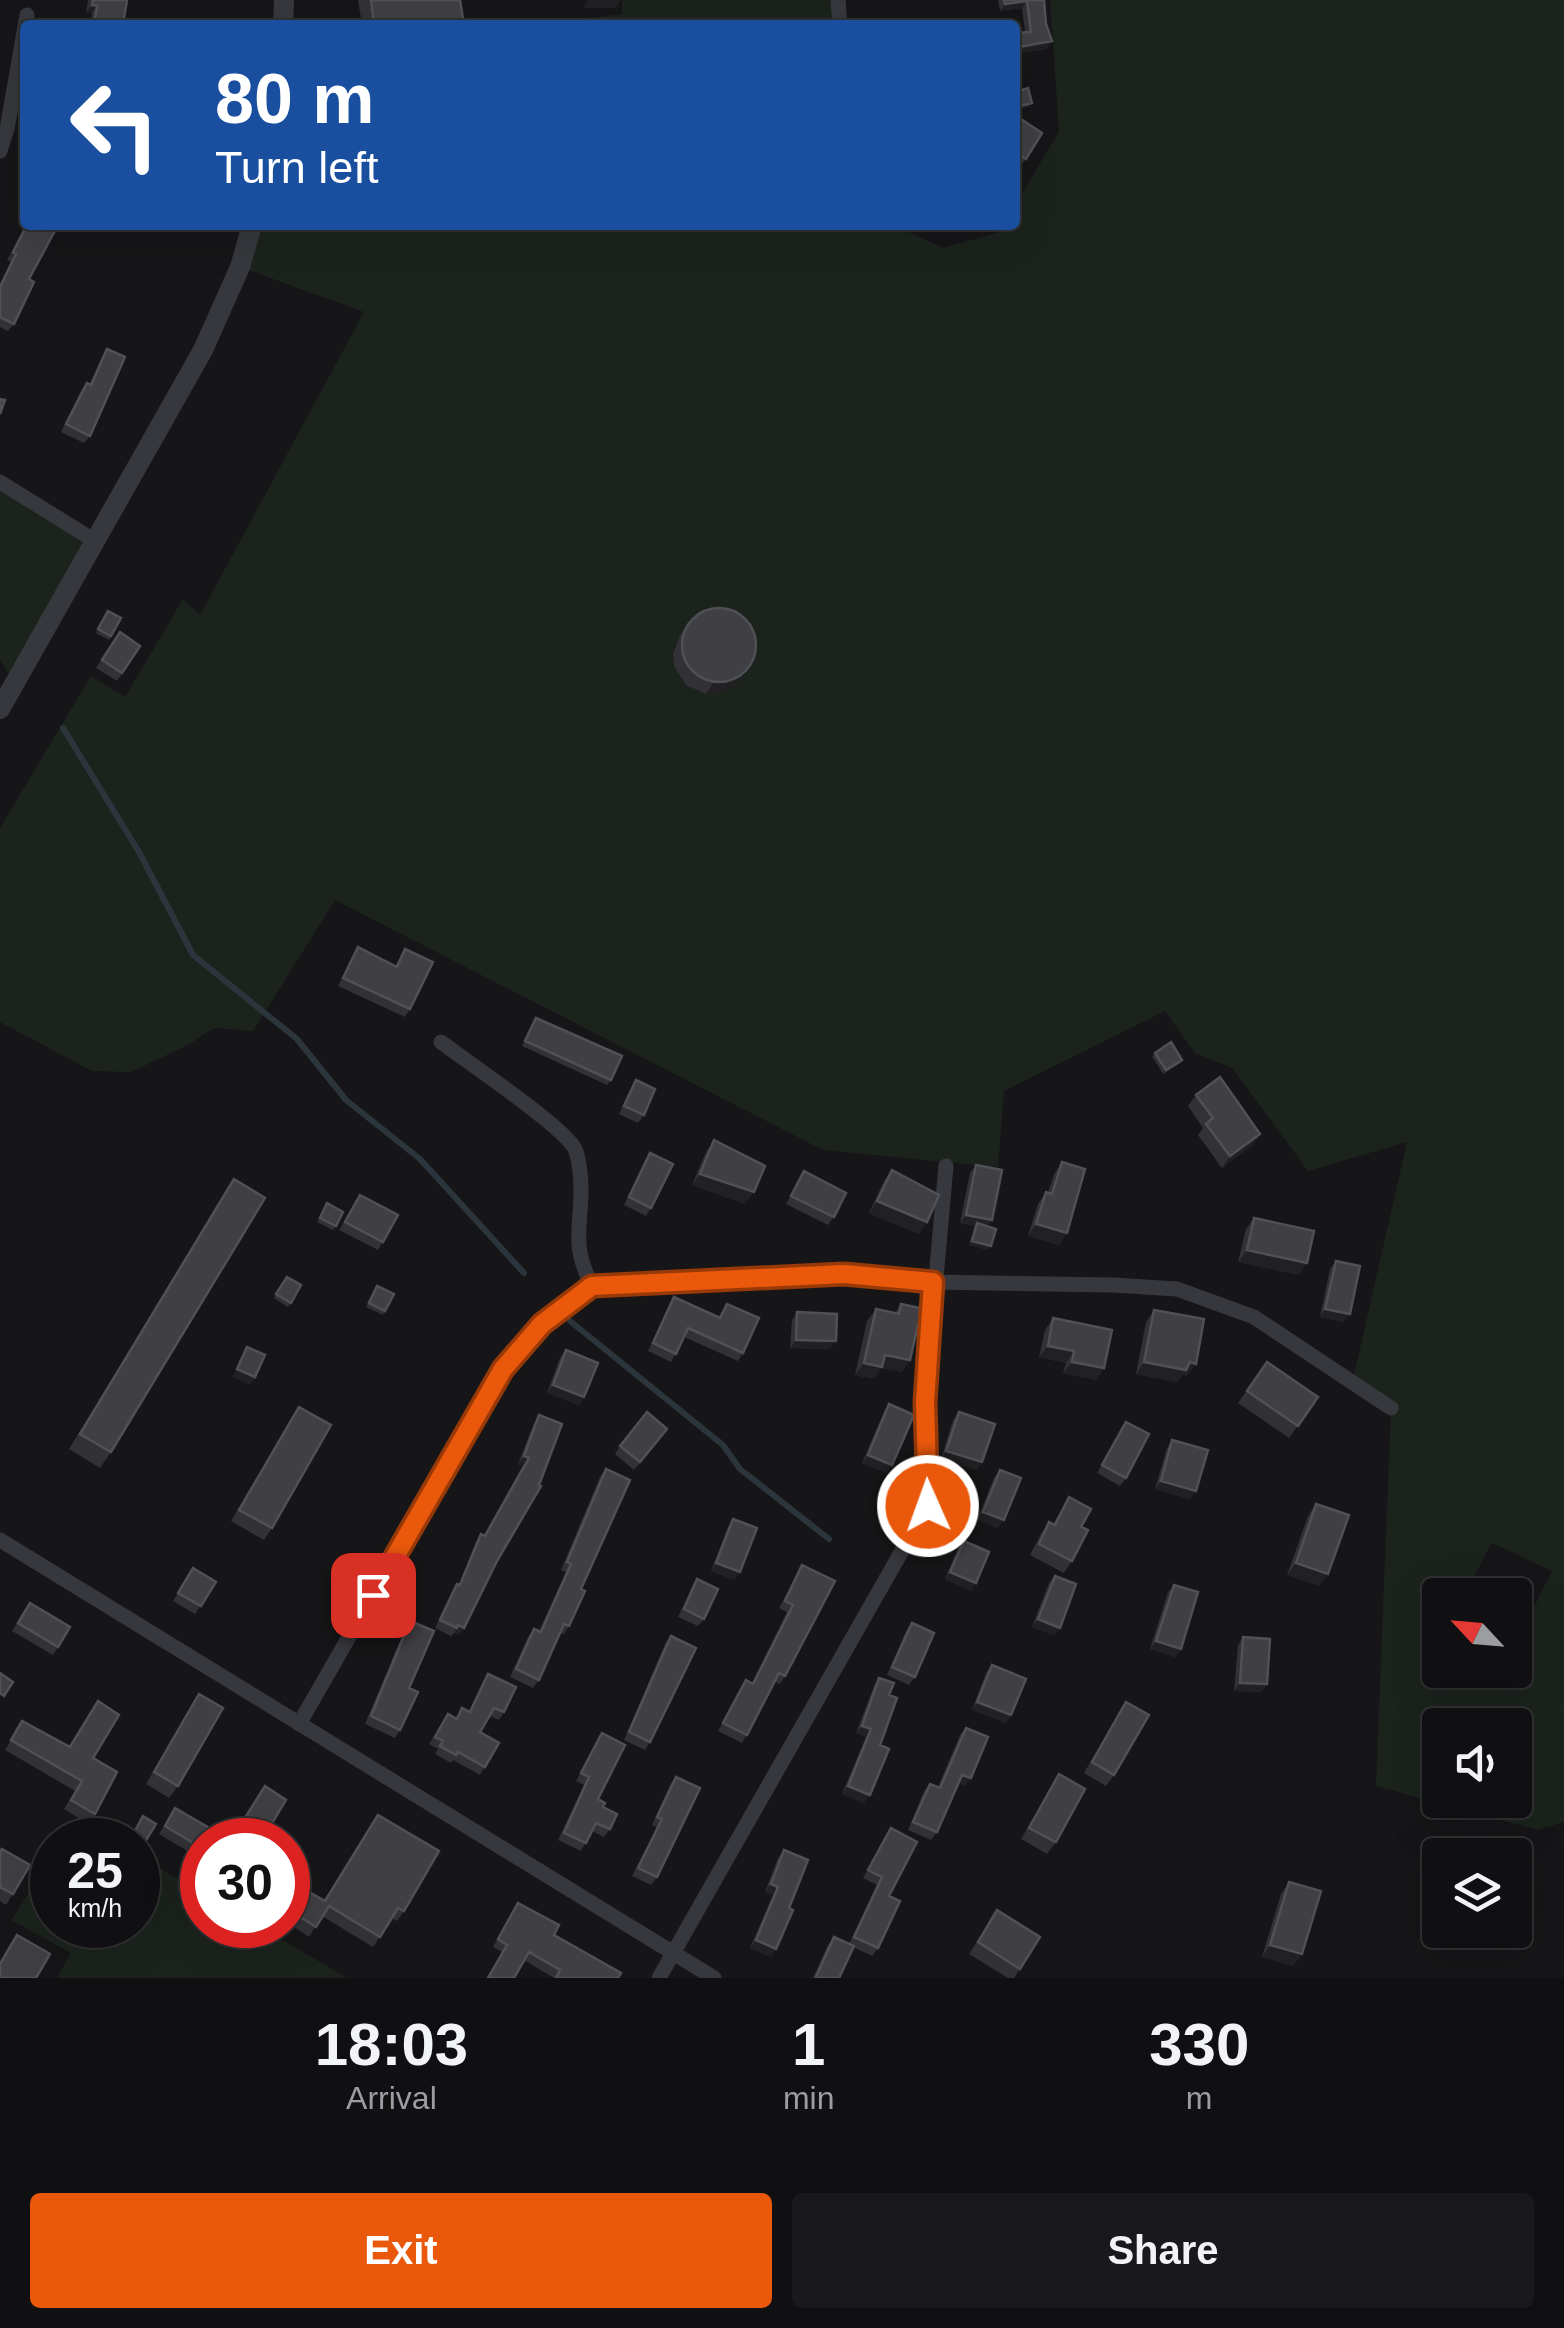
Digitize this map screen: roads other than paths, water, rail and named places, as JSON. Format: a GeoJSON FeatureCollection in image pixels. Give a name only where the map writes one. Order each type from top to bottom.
{"type":"FeatureCollection","features":[{"type":"Feature","properties":{"kind":"street"},"geometry":{"type":"LineString","coordinates":[[26,20],[27,14]]}},
{"type":"Feature","properties":{"kind":"street"},"geometry":{"type":"LineString","coordinates":[[0,152],[20,55]]}},
{"type":"Feature","properties":{"kind":"street"},"geometry":{"type":"LineString","coordinates":[[0,710],[203,350],[240,267],[251,230]]}},
{"type":"Feature","properties":{"kind":"street"},"geometry":{"type":"LineString","coordinates":[[0,482],[94,541]]}},
{"type":"Feature","properties":{"kind":"street"},"geometry":{"type":"LineString","coordinates":[[440,1042],[575,1148],[582,1185],[577,1235],[581,1263],[592,1286]]}},
{"type":"Feature","properties":{"kind":"street"},"geometry":{"type":"LineString","coordinates":[[658,1978],[928,1506],[925,1402],[946,1166]]}},
{"type":"Feature","properties":{"kind":"street"},"geometry":{"type":"LineString","coordinates":[[298,1724],[503,1369],[542,1324],[592,1286],[844,1274],[933,1282],[1177,1289],[1254,1317],[1390,1408]]}},
{"type":"Feature","properties":{"kind":"street"},"geometry":{"type":"LineString","coordinates":[[0,1540],[714,1978]]}},
{"type":"Feature","properties":{"kind":"waterway"},"geometry":{"type":"LineString","coordinates":[[63,728],[139,852],[193,955],[297,1039],[346,1100],[420,1159],[524,1273]]}},
{"type":"Feature","properties":{"kind":"waterway"},"geometry":{"type":"LineString","coordinates":[[570,1321],[723,1445],[740,1469],[829,1539]]}}]}
